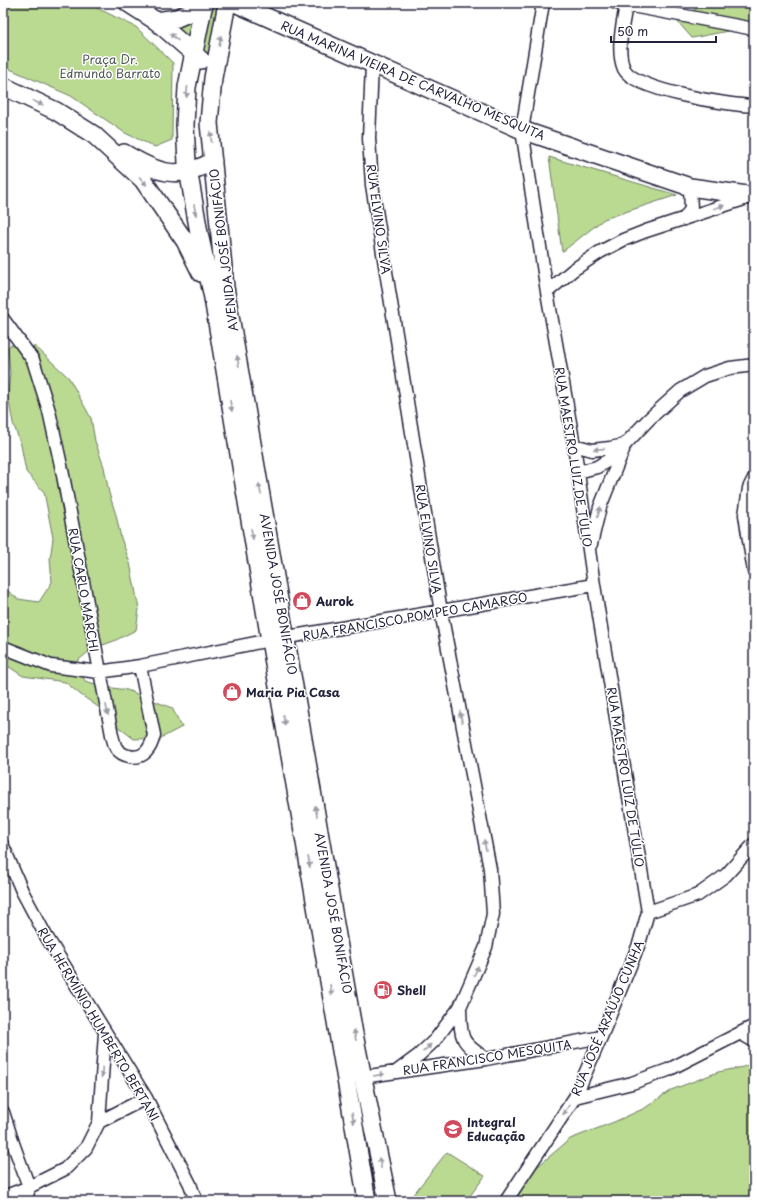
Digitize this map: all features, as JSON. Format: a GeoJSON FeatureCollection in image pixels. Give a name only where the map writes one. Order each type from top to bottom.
{"type":"FeatureCollection","features":[{"type":"Feature","properties":{"kind":"main road"},"geometry":{"type":"LineString","coordinates":[[128,3],[156,21],[207,67],[213,78]]}},
{"type":"Feature","properties":{"kind":"main road","name":"AVENIDA JOSÉ BONIFÁCIO"},"geometry":{"type":"LineString","coordinates":[[227,3],[213,78],[210,123],[225,287],[278,639],[367,1201]]}},
{"type":"Feature","properties":{"kind":"main road","name":"RUA MARINA VIEIRA DE CARVALHO MESQUITA"},"geometry":{"type":"LineString","coordinates":[[235,3],[522,130],[690,188],[754,196]]}},
{"type":"Feature","properties":{"kind":"main road"},"geometry":{"type":"LineString","coordinates":[[156,21],[177,18],[204,5]]}},
{"type":"Feature","properties":{"kind":"main road","name":"AVENIDA JOSÉ BONIFÁCIO"},"geometry":{"type":"LineString","coordinates":[[204,5],[187,87],[185,125],[188,172],[362,1077],[388,1201]]}},
{"type":"Feature","properties":{"kind":"main road","name":"AVENIDA JOSÉ BONIFÁCIO"},"geometry":{"type":"LineString","coordinates":[[3,86],[56,111],[94,135],[143,180],[185,240],[213,298]]}},
{"type":"Feature","properties":{"kind":"main road"},"geometry":{"type":"LineString","coordinates":[[94,135],[147,166],[165,172],[188,172],[213,161]]}},
{"type":"Feature","properties":{"kind":"street","name":"RUA MAESTRO LUIZ DE TÚLIO"},"geometry":{"type":"LineString","coordinates":[[543,3],[522,130],[547,292],[574,445],[594,585],[648,912]]}},
{"type":"Feature","properties":{"kind":"street"},"geometry":{"type":"LineString","coordinates":[[754,29],[621,4],[621,57],[624,69],[632,77],[644,83],[692,98],[754,106]]}},
{"type":"Feature","properties":{"kind":"street","name":"RUA ELVINO SILVA"},"geometry":{"type":"LineString","coordinates":[[372,64],[369,138],[372,185],[440,612],[490,870],[493,914],[486,947],[460,1007]]}},
{"type":"Feature","properties":{"kind":"street"},"geometry":{"type":"LineString","coordinates":[[684,219],[691,209],[690,188]]}},
{"type":"Feature","properties":{"kind":"street","name":"RUA MARINA VIEIRA DE CARVALHO MESQUITA"},"geometry":{"type":"LineString","coordinates":[[547,292],[573,270],[612,246],[646,231],[754,196]]}},
{"type":"Feature","properties":{"kind":"street","name":"RUA CARLO MARCHI"},"geometry":{"type":"LineString","coordinates":[[3,319],[33,360],[49,411],[112,735],[116,748],[123,755],[134,757],[145,754],[152,745],[154,734],[140,666]]}},
{"type":"Feature","properties":{"kind":"street"},"geometry":{"type":"LineString","coordinates":[[578,472],[597,467],[612,458],[649,419],[680,391],[704,376],[730,368],[754,364]]}},
{"type":"Feature","properties":{"kind":"street"},"geometry":{"type":"LineString","coordinates":[[574,445],[592,450],[625,445]]}},
{"type":"Feature","properties":{"kind":"street"},"geometry":{"type":"LineString","coordinates":[[589,550],[600,507],[625,445]]}},
{"type":"Feature","properties":{"kind":"street"},"geometry":{"type":"LineString","coordinates":[[754,478],[749,488],[744,515],[754,572]]}},
{"type":"Feature","properties":{"kind":"street","name":"RUA FRANCISCO POMPEO CAMARGO"},"geometry":{"type":"LineString","coordinates":[[3,647],[51,666],[99,672],[140,666],[278,639],[594,585]]}},
{"type":"Feature","properties":{"kind":"street"},"geometry":{"type":"LineString","coordinates":[[648,912],[698,895],[726,875],[754,844]]}},
{"type":"Feature","properties":{"kind":"street","name":"RUA HERMÍNIO HUMBERTO BERTANI"},"geometry":{"type":"LineString","coordinates":[[3,846],[22,891],[46,936],[146,1098],[190,1184],[196,1201]]}},
{"type":"Feature","properties":{"kind":"street","name":"RUA JOSÉ ARAÚJO CUNHA"},"geometry":{"type":"LineString","coordinates":[[506,1201],[575,1097],[639,944],[648,912]]}},
{"type":"Feature","properties":{"kind":"street"},"geometry":{"type":"LineString","coordinates":[[460,1007],[460,1029],[463,1039],[470,1048],[486,1059]]}},
{"type":"Feature","properties":{"kind":"street"},"geometry":{"type":"LineString","coordinates":[[396,1072],[419,1056],[435,1040],[460,1007]]}},
{"type":"Feature","properties":{"kind":"street"},"geometry":{"type":"LineString","coordinates":[[575,1097],[632,1083],[668,1070],[754,1026]]}},
{"type":"Feature","properties":{"kind":"street"},"geometry":{"type":"LineString","coordinates":[[3,1197],[65,1169],[86,1148],[99,1122],[105,1033]]}},
{"type":"Feature","properties":{"kind":"street"},"geometry":{"type":"LineString","coordinates":[[740,1033],[754,1041]]}},
{"type":"Feature","properties":{"kind":"street","name":"RUA FRANCISCO MESQUITA"},"geometry":{"type":"LineString","coordinates":[[362,1077],[486,1059],[601,1037]]}},
{"type":"Feature","properties":{"kind":"street"},"geometry":{"type":"LineString","coordinates":[[99,1122],[146,1098]]}},
{"type":"Feature","properties":{"kind":"street"},"geometry":{"type":"LineString","coordinates":[[3,1112],[29,1186],[26,1201]]}},
{"type":"Feature","properties":{"kind":"street"},"geometry":{"type":"LineString","coordinates":[[3,1137],[14,1146]]}},
{"type":"Feature","properties":{"kind":"green space","name":"Praça Dr. Edmundo Barrato"},"geometry":{"type":"Polygon","coordinates":[[[3,3],[80,3],[93,6],[136,27],[173,63],[172,140],[155,147],[125,133],[71,96],[3,66],[3,3]]]}},
{"type":"Feature","properties":{"kind":"green space"},"geometry":{"type":"Polygon","coordinates":[[[206,3],[222,3],[212,58],[199,47],[206,3]]]}},
{"type":"Feature","properties":{"kind":"green space"},"geometry":{"type":"Polygon","coordinates":[[[708,3],[754,3],[754,26],[692,38],[677,21],[695,9],[708,3]]]}},
{"type":"Feature","properties":{"kind":"green space"},"geometry":{"type":"Polygon","coordinates":[[[197,12],[189,39],[171,24],[185,24],[197,12]]]}},
{"type":"Feature","properties":{"kind":"green space"},"geometry":{"type":"Polygon","coordinates":[[[549,157],[677,195],[604,219],[562,252],[549,157]]]}},
{"type":"Feature","properties":{"kind":"green space"},"geometry":{"type":"Polygon","coordinates":[[[11,345],[36,347],[69,378],[91,418],[95,441],[104,467],[121,538],[130,563],[139,609],[136,630],[114,641],[92,649],[75,663],[85,681],[106,687],[127,690],[172,708],[182,727],[161,738],[134,739],[117,726],[101,709],[65,682],[23,676],[3,663],[3,587],[18,599],[39,602],[52,582],[50,559],[53,538],[44,492],[26,472],[21,445],[13,423],[8,397],[10,373],[8,347],[11,345]]]}},
{"type":"Feature","properties":{"kind":"green space"},"geometry":{"type":"Polygon","coordinates":[[[754,1062],[754,1201],[505,1201],[530,1173],[570,1139],[645,1108],[671,1090],[718,1072],[743,1067],[754,1062]]]}},
{"type":"Feature","properties":{"kind":"green space"},"geometry":{"type":"Polygon","coordinates":[[[447,1152],[485,1176],[466,1201],[408,1201],[447,1152]]]}},
{"type":"Feature","properties":{"kind":"place","name":"Aurok"},"geometry":{"type":"Point","coordinates":[302,601]}},
{"type":"Feature","properties":{"kind":"place","name":"Maria Pia Casa"},"geometry":{"type":"Point","coordinates":[232,692]}},
{"type":"Feature","properties":{"kind":"place","name":"Shell"},"geometry":{"type":"Point","coordinates":[383,990]}},
{"type":"Feature","properties":{"kind":"place","name":"Integral Educação"},"geometry":{"type":"Point","coordinates":[453,1129]}}]}
